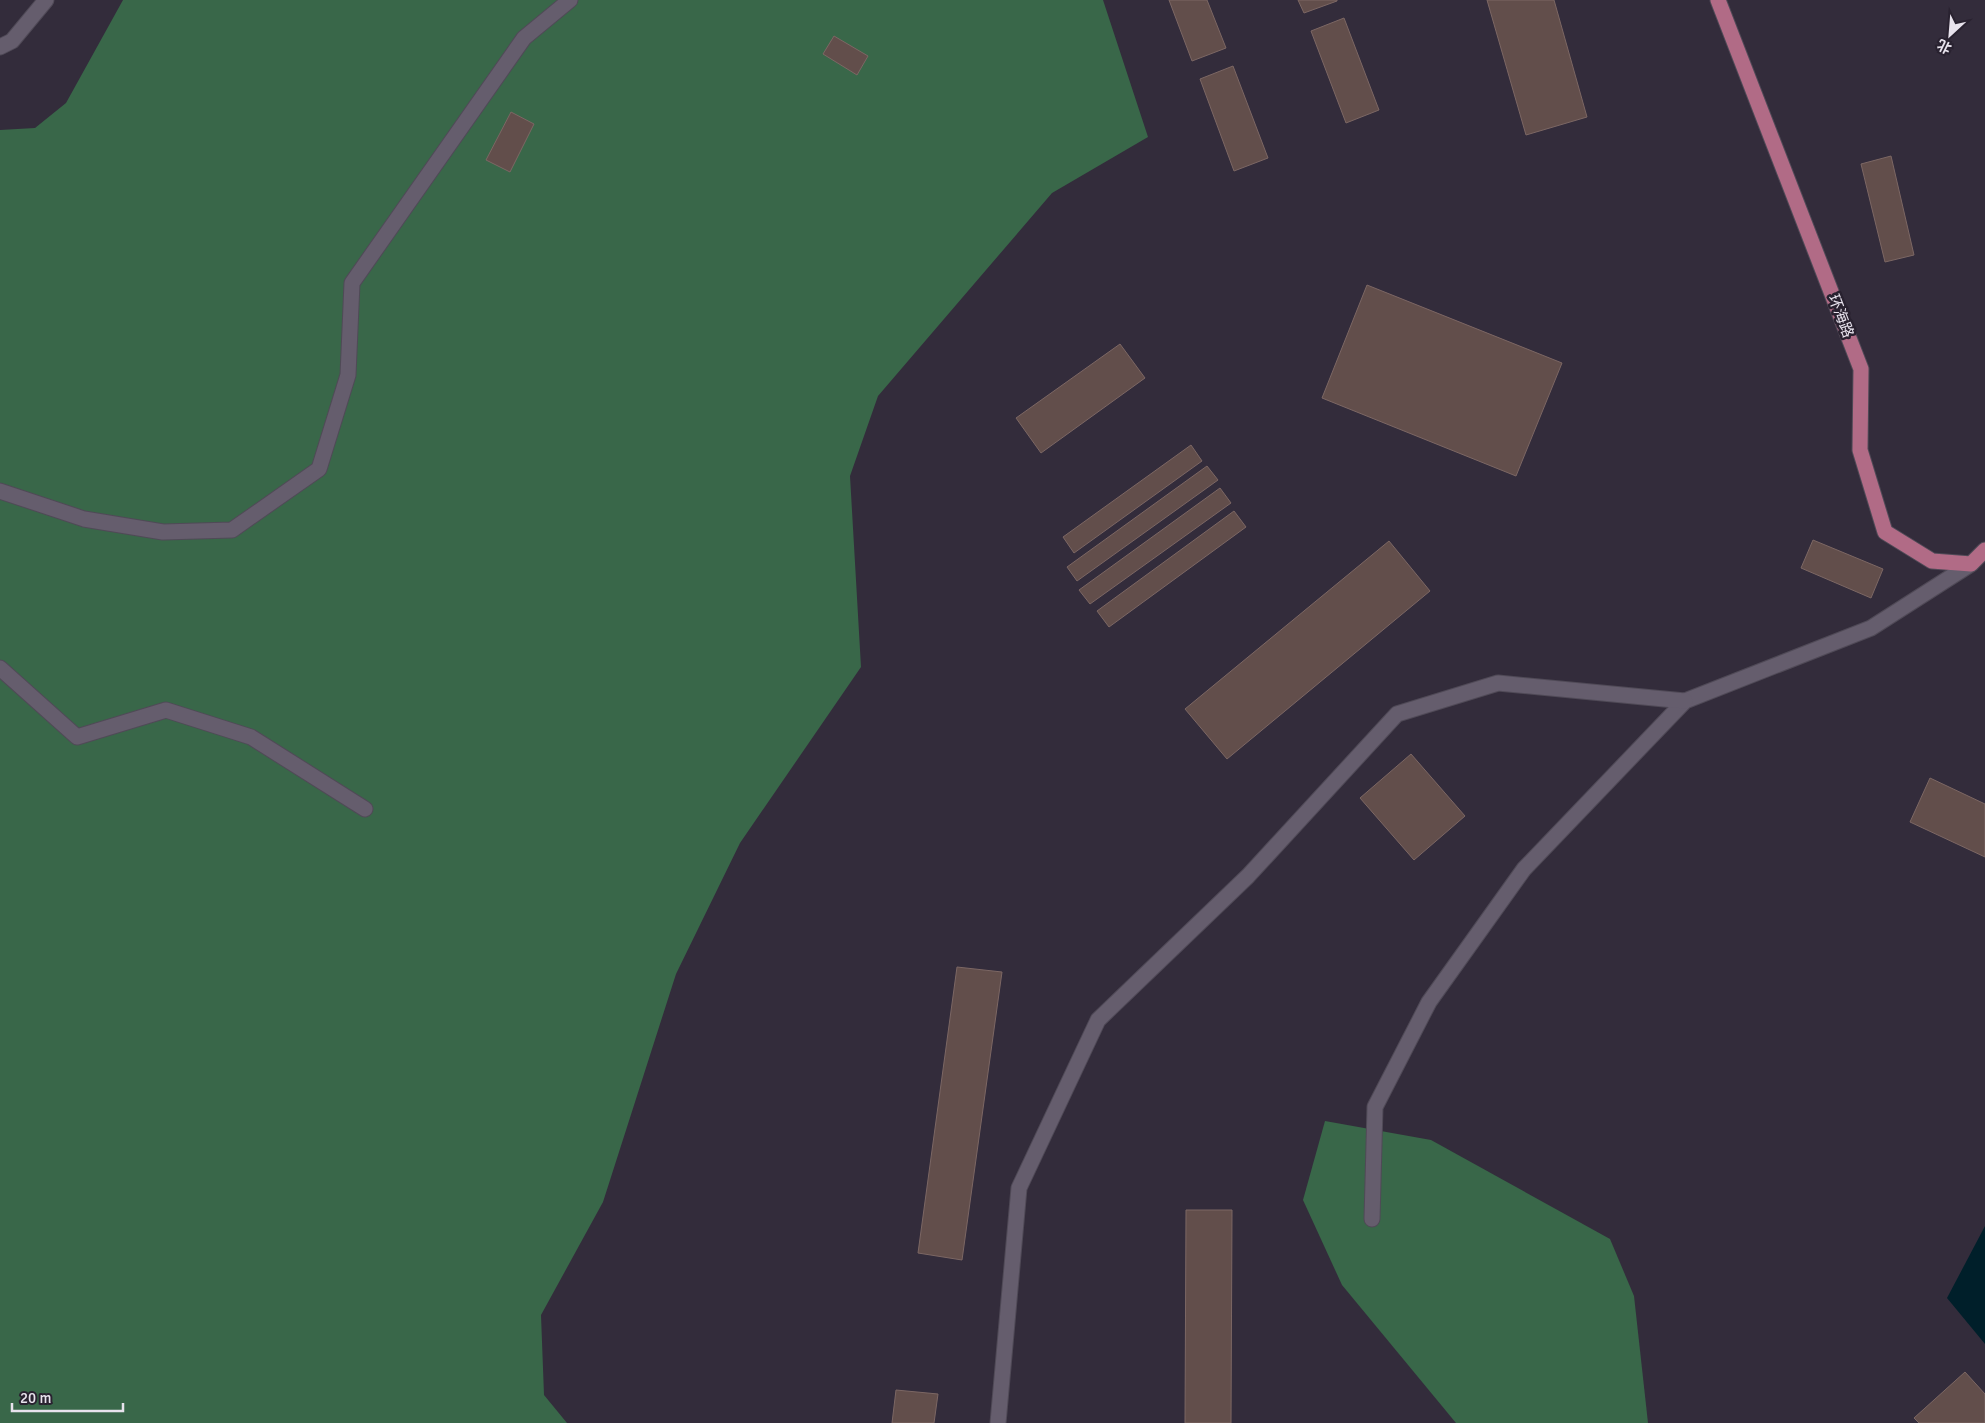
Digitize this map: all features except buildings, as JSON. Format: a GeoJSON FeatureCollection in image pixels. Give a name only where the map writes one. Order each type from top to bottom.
{"type":"FeatureCollection","features":[{"type":"Feature","properties":{"kind":"main road","name":"环海路"},"geometry":{"type":"LineString","coordinates":[[1718,0],[1861,369],[1860,450],[1885,532],[1932,561],[1971,564]]}},
{"type":"Feature","properties":{"kind":"main road"},"geometry":{"type":"LineString","coordinates":[[1971,564],[1985,550]]}},
{"type":"Feature","properties":{"kind":"street"},"geometry":{"type":"LineString","coordinates":[[0,47],[12,41],[46,0]]}},
{"type":"Feature","properties":{"kind":"street"},"geometry":{"type":"LineString","coordinates":[[0,491],[84,519],[163,532],[232,530],[319,469],[348,375],[352,284],[524,38],[570,0]]}},
{"type":"Feature","properties":{"kind":"street"},"geometry":{"type":"LineString","coordinates":[[1372,1218],[1375,1107],[1429,1002],[1524,869],[1685,700],[1872,628],[1971,564]]}},
{"type":"Feature","properties":{"kind":"street"},"geometry":{"type":"LineString","coordinates":[[0,668],[77,737],[166,710],[252,737],[365,809]]}},
{"type":"Feature","properties":{"kind":"street"},"geometry":{"type":"LineString","coordinates":[[998,1423],[1019,1188],[1098,1020],[1248,876],[1397,714],[1498,683],[1685,700]]}},
{"type":"Feature","properties":{"kind":"green space"},"geometry":{"type":"Polygon","coordinates":[[[123,0],[1103,0],[1148,137],[1052,193],[878,396],[850,476],[861,667],[740,843],[676,974],[603,1202],[541,1315],[544,1395],[567,1423],[0,1423],[0,130],[35,128],[66,103],[123,0]]]}},
{"type":"Feature","properties":{"kind":"green space"},"geometry":{"type":"Polygon","coordinates":[[[1325,1121],[1431,1140],[1610,1239],[1634,1296],[1648,1423],[1456,1423],[1342,1285],[1303,1200],[1325,1121]]]}},
{"type":"Feature","properties":{"kind":"water"},"geometry":{"type":"Polygon","coordinates":[[[1985,1226],[1985,1344],[1947,1298],[1985,1226]]]}}]}
